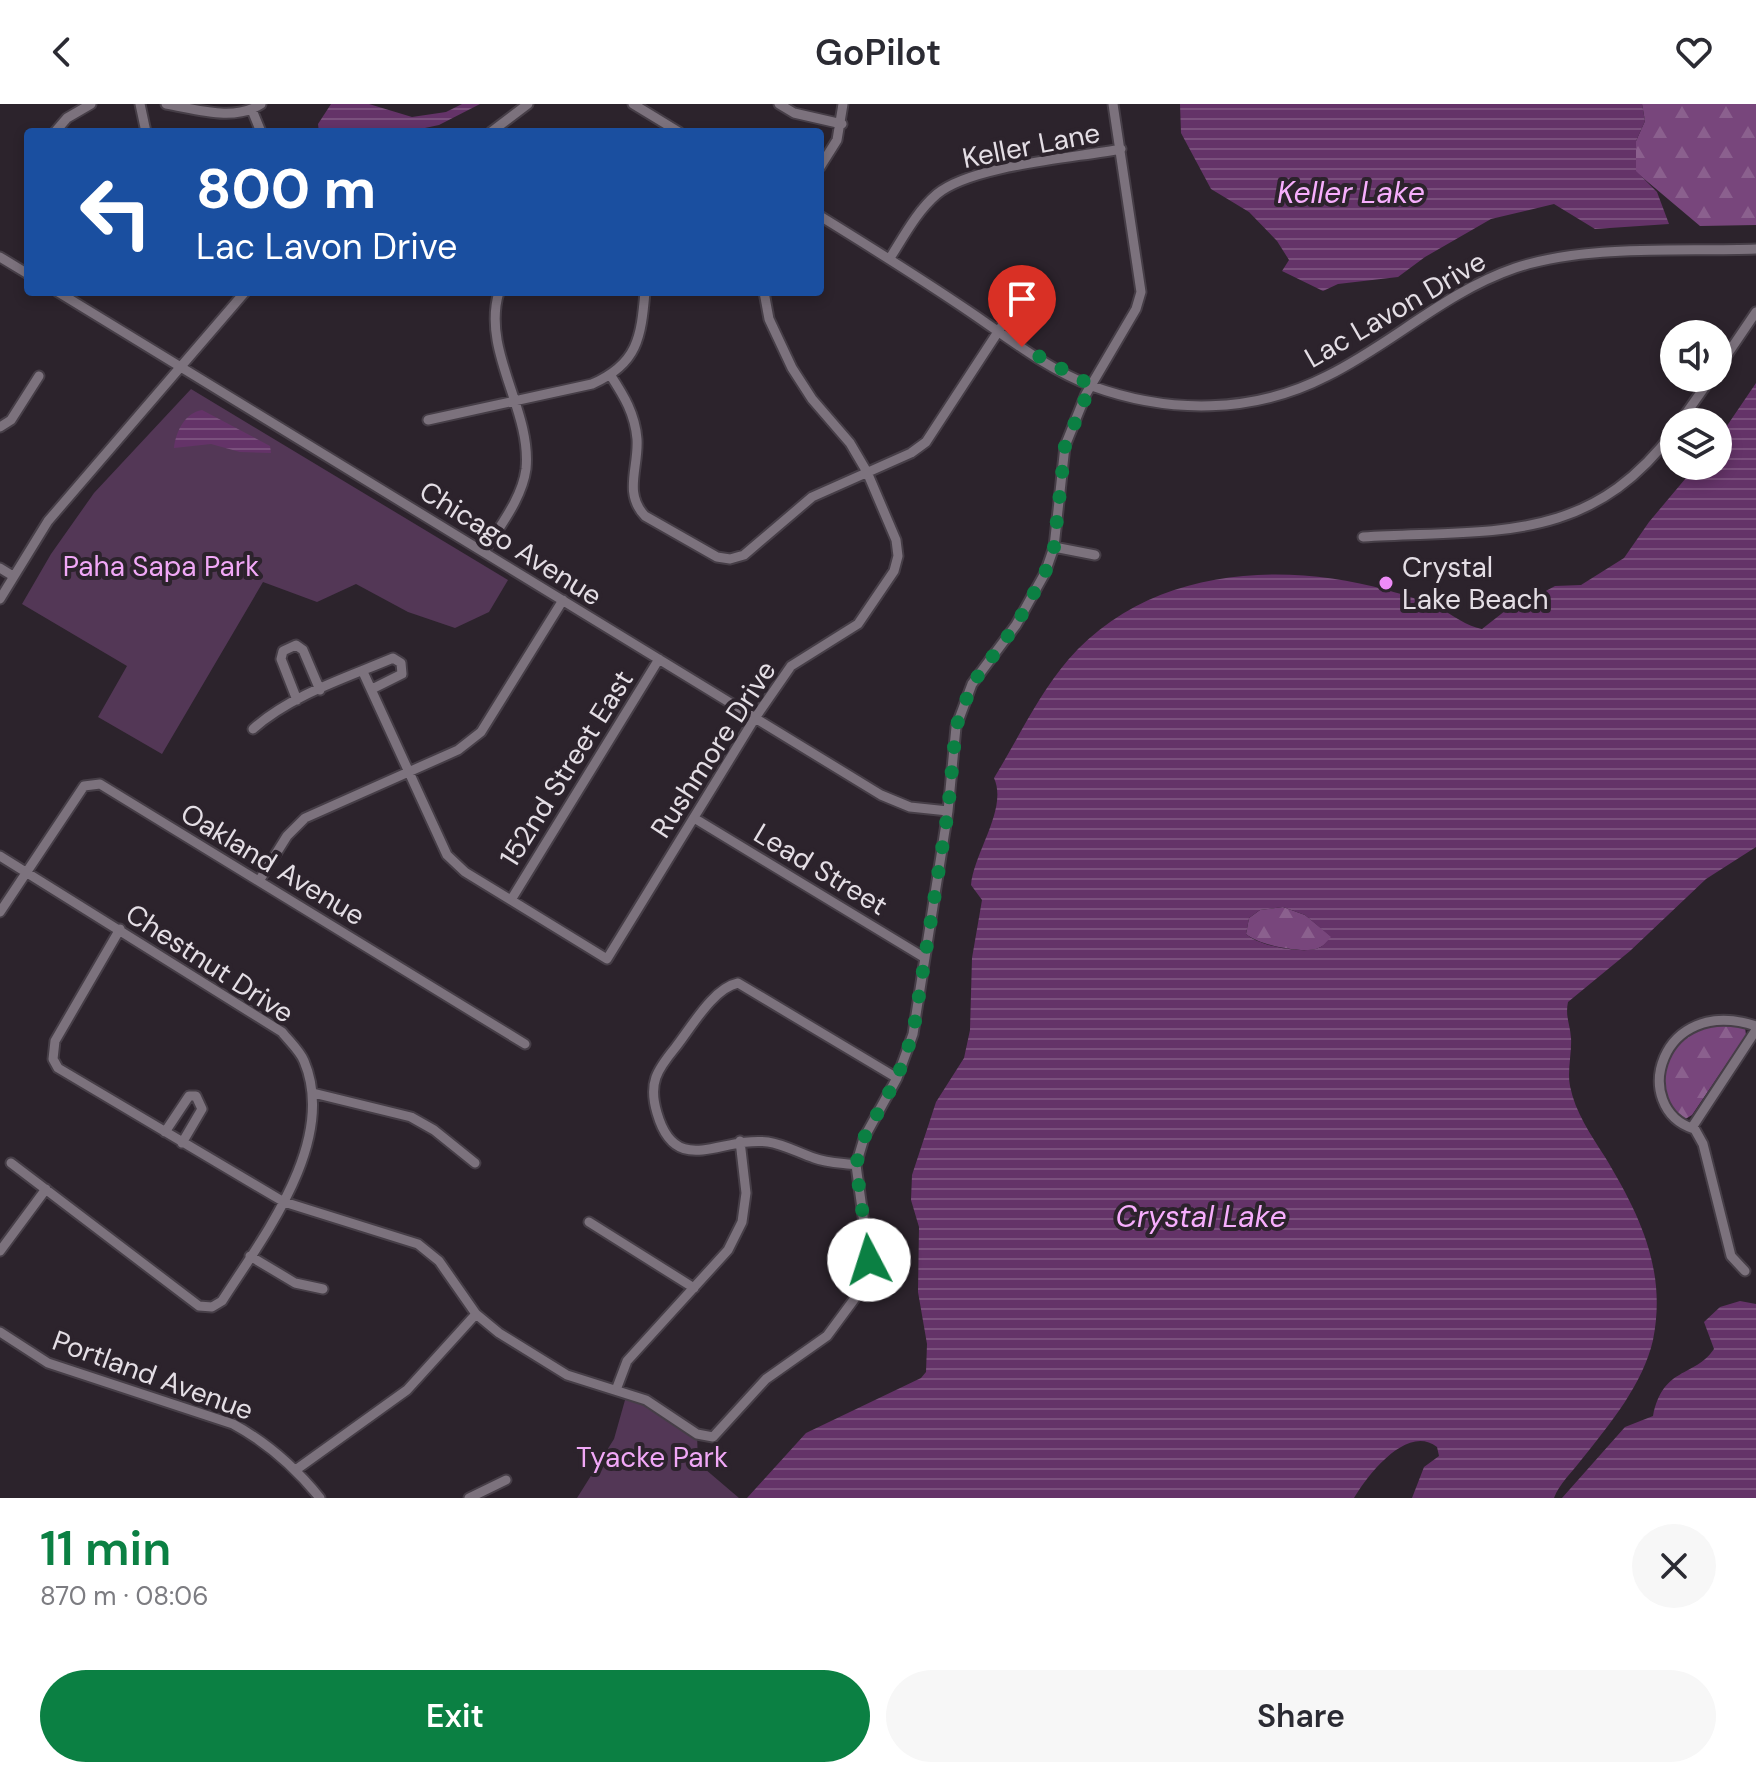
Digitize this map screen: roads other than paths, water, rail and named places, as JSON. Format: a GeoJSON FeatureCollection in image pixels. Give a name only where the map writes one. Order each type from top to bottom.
{"type":"FeatureCollection","features":[{"type":"Feature","properties":{"kind":"street"},"geometry":{"type":"LineString","coordinates":[[58,128],[67,118],[91,104]]}},
{"type":"Feature","properties":{"kind":"street"},"geometry":{"type":"LineString","coordinates":[[140,104],[145,128]]}},
{"type":"Feature","properties":{"kind":"street"},"geometry":{"type":"LineString","coordinates":[[166,104],[227,113],[257,107],[260,128]]}},
{"type":"Feature","properties":{"kind":"street"},"geometry":{"type":"LineString","coordinates":[[496,128],[528,104]]}},
{"type":"Feature","properties":{"kind":"street"},"geometry":{"type":"LineString","coordinates":[[633,104],[672,128]]}},
{"type":"Feature","properties":{"kind":"street"},"geometry":{"type":"LineString","coordinates":[[779,104],[794,113],[842,124]]}},
{"type":"Feature","properties":{"kind":"street"},"geometry":{"type":"LineString","coordinates":[[824,161],[837,140],[843,104]]}},
{"type":"Feature","properties":{"kind":"street"},"geometry":{"type":"LineString","coordinates":[[120,929],[55,1041],[53,1059],[58,1068],[284,1202],[418,1244],[439,1261],[476,1314],[499,1333],[567,1375],[646,1400],[697,1434],[713,1437],[766,1379],[827,1336],[861,1290],[868,1248],[856,1165],[864,1138],[897,1078],[913,1034],[948,811],[952,751],[962,708],[985,664],[1031,602],[1054,547],[1065,446],[1091,385],[1136,309],[1141,292],[1113,104]]}},
{"type":"Feature","properties":{"kind":"street","name":"Keller Lane"},"geometry":{"type":"LineString","coordinates":[[890,258],[924,205],[956,181],[1121,149]]}},
{"type":"Feature","properties":{"kind":"street","name":"Lac Lavon Drive"},"geometry":{"type":"LineString","coordinates":[[824,218],[890,258],[1044,361],[1091,385],[1170,405],[1213,407],[1252,402],[1328,376],[1460,292],[1520,266],[1584,255],[1756,249]]}},
{"type":"Feature","properties":{"kind":"street"},"geometry":{"type":"LineString","coordinates":[[0,257],[24,272]]}},
{"type":"Feature","properties":{"kind":"street"},"geometry":{"type":"LineString","coordinates":[[611,376],[631,409],[637,440],[632,491],[636,507],[645,516],[717,557],[730,559],[744,555],[812,497],[911,453],[926,442],[1000,332],[1009,315],[1008,291]]}},
{"type":"Feature","properties":{"kind":"street","name":"Chicago Avenue"},"geometry":{"type":"LineString","coordinates":[[65,296],[881,795],[910,807],[948,811]]}},
{"type":"Feature","properties":{"kind":"street"},"geometry":{"type":"LineString","coordinates":[[0,599],[48,521],[241,296]]}},
{"type":"Feature","properties":{"kind":"street"},"geometry":{"type":"LineString","coordinates":[[484,552],[518,495],[525,471],[526,445],[496,335],[499,296]]}},
{"type":"Feature","properties":{"kind":"street"},"geometry":{"type":"LineString","coordinates":[[428,420],[592,384],[611,376],[628,360],[641,336],[645,296]]}},
{"type":"Feature","properties":{"kind":"street","name":"Rushmore Drive"},"geometry":{"type":"LineString","coordinates":[[511,900],[607,959],[755,718],[791,666],[858,624],[894,571],[898,556],[896,540],[867,472],[850,443],[812,399],[792,368],[769,319],[765,296]]}},
{"type":"Feature","properties":{"kind":"street"},"geometry":{"type":"LineString","coordinates":[[1732,347],[1756,312]]}},
{"type":"Feature","properties":{"kind":"street"},"geometry":{"type":"LineString","coordinates":[[0,427],[11,420],[39,376]]}},
{"type":"Feature","properties":{"kind":"street"},"geometry":{"type":"LineString","coordinates":[[1363,537],[1531,527],[1577,514],[1617,491],[1640,472],[1660,448]]}},
{"type":"Feature","properties":{"kind":"street"},"geometry":{"type":"LineString","coordinates":[[1054,547],[1095,555]]}},
{"type":"Feature","properties":{"kind":"street"},"geometry":{"type":"LineString","coordinates":[[0,568],[13,576]]}},
{"type":"Feature","properties":{"kind":"street"},"geometry":{"type":"LineString","coordinates":[[259,881],[287,836],[305,818],[458,750],[481,732],[563,600]]}},
{"type":"Feature","properties":{"kind":"street"},"geometry":{"type":"LineString","coordinates":[[297,700],[281,659],[283,651],[296,645],[303,650],[320,690]]}},
{"type":"Feature","properties":{"kind":"street"},"geometry":{"type":"LineString","coordinates":[[253,729],[271,712],[297,700],[393,658],[401,663],[402,674],[372,689]]}},
{"type":"Feature","properties":{"kind":"street","name":"152nd Street East"},"geometry":{"type":"LineString","coordinates":[[511,900],[659,659]]}},
{"type":"Feature","properties":{"kind":"street"},"geometry":{"type":"LineString","coordinates":[[363,672],[447,855],[465,872],[511,900]]}},
{"type":"Feature","properties":{"kind":"street","name":"Oakland Avenue"},"geometry":{"type":"LineString","coordinates":[[0,912],[24,871],[84,786],[100,784],[525,1044]]}},
{"type":"Feature","properties":{"kind":"street","name":"Lead Street"},"geometry":{"type":"LineString","coordinates":[[694,818],[925,958]]}},
{"type":"Feature","properties":{"kind":"street","name":"Chestnut Drive"},"geometry":{"type":"LineString","coordinates":[[0,856],[282,1032],[304,1059],[313,1093],[310,1128],[296,1178],[222,1301],[212,1307],[199,1306],[11,1163]]}},
{"type":"Feature","properties":{"kind":"street"},"geometry":{"type":"LineString","coordinates":[[856,1165],[818,1160],[770,1142],[740,1141],[698,1152],[678,1148],[662,1132],[651,1094],[657,1070],[718,995],[730,985],[747,986],[897,1078]]}},
{"type":"Feature","properties":{"kind":"street"},"geometry":{"type":"LineString","coordinates":[[1694,1129],[1696,1117],[1756,1028],[1731,1019],[1705,1020],[1688,1028],[1672,1042],[1662,1067],[1661,1096],[1672,1117],[1694,1129],[1703,1144],[1731,1256],[1745,1271]]}},
{"type":"Feature","properties":{"kind":"street"},"geometry":{"type":"LineString","coordinates":[[313,1093],[411,1117],[434,1130],[475,1163]]}},
{"type":"Feature","properties":{"kind":"street"},"geometry":{"type":"LineString","coordinates":[[165,1132],[183,1101],[196,1096],[202,1109],[182,1143]]}},
{"type":"Feature","properties":{"kind":"street"},"geometry":{"type":"LineString","coordinates":[[616,1390],[627,1361],[728,1250],[742,1222],[746,1193],[740,1141]]}},
{"type":"Feature","properties":{"kind":"street"},"geometry":{"type":"LineString","coordinates":[[0,1251],[46,1189]]}},
{"type":"Feature","properties":{"kind":"street"},"geometry":{"type":"LineString","coordinates":[[589,1222],[694,1288]]}},
{"type":"Feature","properties":{"kind":"street"},"geometry":{"type":"LineString","coordinates":[[250,1256],[295,1283],[323,1289]]}},
{"type":"Feature","properties":{"kind":"street"},"geometry":{"type":"LineString","coordinates":[[297,1469],[407,1390],[476,1314]]}},
{"type":"Feature","properties":{"kind":"street","name":"Portland Avenue"},"geometry":{"type":"LineString","coordinates":[[0,1332],[48,1363],[233,1424],[258,1438],[297,1469],[320,1498]]}},
{"type":"Feature","properties":{"kind":"street"},"geometry":{"type":"LineString","coordinates":[[469,1498],[506,1480]]}},
{"type":"Feature","properties":{"kind":"water"},"geometry":{"type":"Polygon","coordinates":[[[331,104],[369,104],[412,117],[446,112],[462,104],[480,104],[439,125],[425,128],[318,128],[331,104]]]}},
{"type":"Feature","properties":{"kind":"water","name":"Keller Lake"},"geometry":{"type":"Polygon","coordinates":[[[1180,104],[1642,104],[1645,121],[1636,141],[1636,171],[1657,192],[1669,224],[1595,229],[1554,204],[1491,219],[1425,257],[1398,277],[1338,284],[1323,291],[1282,271],[1289,260],[1277,241],[1249,212],[1211,189],[1181,133],[1180,104]]]}},
{"type":"Feature","properties":{"kind":"water","name":"Crystal Lake"},"geometry":{"type":"Polygon","coordinates":[[[1756,383],[1756,847],[1706,879],[1630,951],[1568,1002],[1572,1096],[1639,1222],[1653,1267],[1656,1315],[1653,1340],[1634,1388],[1554,1498],[1412,1498],[1424,1467],[1439,1456],[1437,1447],[1425,1441],[1413,1442],[1389,1455],[1354,1498],[747,1498],[806,1433],[921,1378],[926,1372],[927,1344],[918,1292],[919,1227],[911,1200],[912,1175],[936,1102],[964,1058],[970,1030],[972,958],[982,900],[971,885],[994,817],[997,790],[994,778],[1038,702],[1068,660],[1100,630],[1136,606],[1175,590],[1216,580],[1259,575],[1302,575],[1387,590],[1427,603],[1482,629],[1510,607],[1518,606],[1555,586],[1581,585],[1624,558],[1684,480],[1732,480],[1732,418],[1756,383]],[[1283,907],[1260,910],[1249,918],[1246,934],[1280,948],[1300,950],[1318,948],[1331,937],[1305,915],[1283,907]]]}},
{"type":"Feature","properties":{"kind":"water"},"geometry":{"type":"Polygon","coordinates":[[[202,410],[270,446],[271,453],[240,452],[211,444],[174,448],[182,424],[202,410]]]}},
{"type":"Feature","properties":{"kind":"water"},"geometry":{"type":"Polygon","coordinates":[[[1740,1301],[1756,1304],[1756,1498],[1562,1498],[1625,1427],[1653,1416],[1658,1400],[1671,1380],[1706,1358],[1714,1349],[1704,1322],[1720,1307],[1740,1301]]]}},
{"type":"Feature","properties":{"kind":"place","name":"Crystal Lake Beach"},"geometry":{"type":"Point","coordinates":[1386,583]}},
{"type":"Feature","properties":{"kind":"park label","name":"Paha Sapa Park"},"geometry":{"type":"Point","coordinates":[161,566]}},
{"type":"Feature","properties":{"kind":"park label","name":"Tyacke Park"},"geometry":{"type":"Point","coordinates":[652,1457]}}]}
